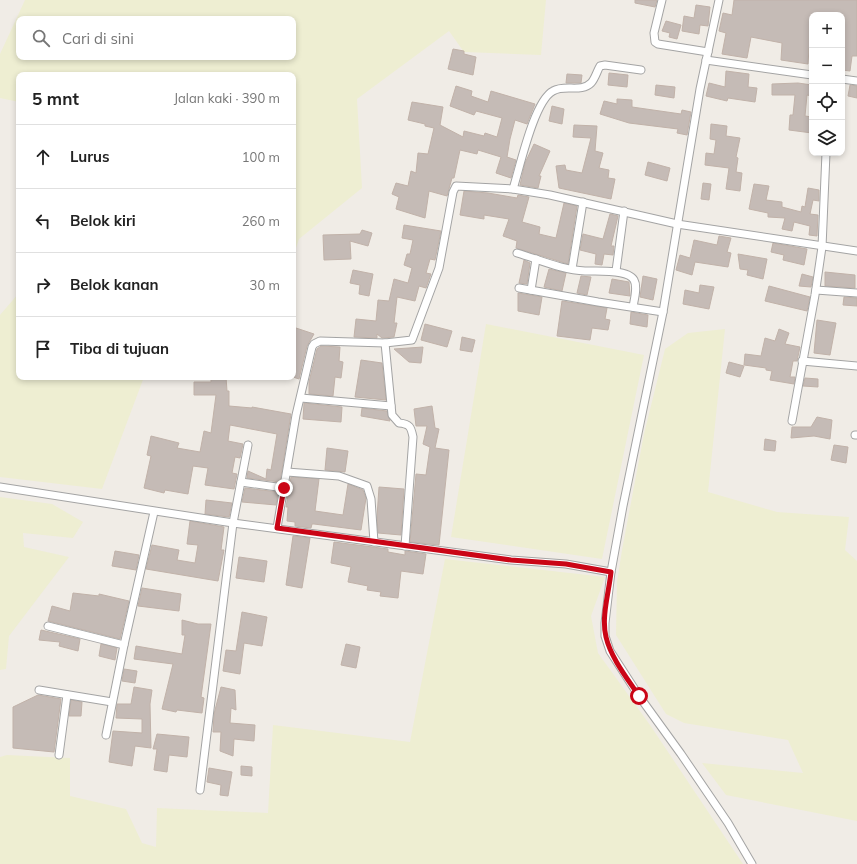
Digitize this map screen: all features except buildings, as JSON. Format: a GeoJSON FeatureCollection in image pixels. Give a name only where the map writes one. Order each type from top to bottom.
{"type":"FeatureCollection","features":[{"type":"Feature","properties":{"kind":"street"},"geometry":{"type":"LineString","coordinates":[[662,0],[654,33],[655,42],[658,44],[708,52]]}},
{"type":"Feature","properties":{"kind":"street"},"geometry":{"type":"LineString","coordinates":[[719,0],[706,60],[663,312],[611,572],[605,623],[605,636],[610,651],[639,696],[681,754],[728,824],[752,864]]}},
{"type":"Feature","properties":{"kind":"street"},"geometry":{"type":"LineString","coordinates":[[706,60],[809,75]]}},
{"type":"Feature","properties":{"kind":"street"},"geometry":{"type":"LineString","coordinates":[[513,189],[538,109],[552,91],[560,88],[584,88],[592,82],[600,66],[605,65],[641,70]]}},
{"type":"Feature","properties":{"kind":"street"},"geometry":{"type":"LineString","coordinates":[[845,79],[857,81]]}},
{"type":"Feature","properties":{"kind":"street"},"geometry":{"type":"LineString","coordinates":[[792,421],[816,290],[822,247],[826,156]]}},
{"type":"Feature","properties":{"kind":"street"},"geometry":{"type":"LineString","coordinates":[[277,528],[296,414],[314,344],[320,341],[386,343],[408,341],[414,338],[439,268],[454,188],[456,186],[463,185],[513,189],[583,202],[677,224],[822,247],[857,251]]}},
{"type":"Feature","properties":{"kind":"street"},"geometry":{"type":"LineString","coordinates":[[572,269],[583,202]]}},
{"type":"Feature","properties":{"kind":"street"},"geometry":{"type":"LineString","coordinates":[[616,271],[624,212]]}},
{"type":"Feature","properties":{"kind":"street"},"geometry":{"type":"LineString","coordinates":[[517,253],[572,269],[616,271],[628,275],[634,280],[636,286],[633,307]]}},
{"type":"Feature","properties":{"kind":"street"},"geometry":{"type":"LineString","coordinates":[[531,290],[536,259]]}},
{"type":"Feature","properties":{"kind":"street"},"geometry":{"type":"LineString","coordinates":[[519,288],[663,312]]}},
{"type":"Feature","properties":{"kind":"street"},"geometry":{"type":"LineString","coordinates":[[816,290],[857,293]]}},
{"type":"Feature","properties":{"kind":"street"},"geometry":{"type":"LineString","coordinates":[[386,343],[392,415],[399,423],[408,425],[411,428],[413,437],[405,546]]}},
{"type":"Feature","properties":{"kind":"street"},"geometry":{"type":"LineString","coordinates":[[802,361],[857,366]]}},
{"type":"Feature","properties":{"kind":"street"},"geometry":{"type":"LineString","coordinates":[[301,398],[391,406]]}},
{"type":"Feature","properties":{"kind":"street"},"geometry":{"type":"LineString","coordinates":[[200,790],[233,523],[248,445]]}},
{"type":"Feature","properties":{"kind":"street"},"geometry":{"type":"LineString","coordinates":[[286,472],[339,476],[367,486],[371,499],[374,542]]}},
{"type":"Feature","properties":{"kind":"street"},"geometry":{"type":"LineString","coordinates":[[241,482],[284,488]]}},
{"type":"Feature","properties":{"kind":"street"},"geometry":{"type":"LineString","coordinates":[[0,487],[233,523],[511,560],[566,564],[611,572]]}},
{"type":"Feature","properties":{"kind":"street"},"geometry":{"type":"LineString","coordinates":[[106,735],[124,645],[154,512]]}},
{"type":"Feature","properties":{"kind":"street"},"geometry":{"type":"LineString","coordinates":[[48,626],[124,645]]}},
{"type":"Feature","properties":{"kind":"street"},"geometry":{"type":"LineString","coordinates":[[39,690],[112,702]]}},
{"type":"Feature","properties":{"kind":"street"},"geometry":{"type":"LineString","coordinates":[[59,755],[67,695]]}},
{"type":"Feature","properties":{"kind":"green space"},"geometry":{"type":"Polygon","coordinates":[[[25,0],[546,0],[541,55],[464,52],[449,31],[357,99],[362,188],[299,239],[296,248],[296,72],[16,72],[16,101],[0,98],[0,54],[16,19],[16,60],[296,60],[296,16],[18,16],[25,0]]]}},
{"type":"Feature","properties":{"kind":"green space"},"geometry":{"type":"Polygon","coordinates":[[[16,296],[16,380],[143,380],[102,489],[0,477],[0,315],[16,296]]]}},
{"type":"Feature","properties":{"kind":"green space"},"geometry":{"type":"Polygon","coordinates":[[[486,324],[644,355],[602,559],[451,537],[486,324]]]}},
{"type":"Feature","properties":{"kind":"green space"},"geometry":{"type":"Polygon","coordinates":[[[725,329],[708,492],[777,512],[849,517],[845,550],[857,561],[857,821],[726,795],[702,763],[803,773],[788,740],[684,723],[666,714],[616,635],[617,582],[622,550],[644,434],[665,349],[688,333],[725,329]]]}},
{"type":"Feature","properties":{"kind":"green space"},"geometry":{"type":"Polygon","coordinates":[[[0,497],[52,504],[83,522],[73,538],[23,533],[24,547],[69,557],[9,636],[6,669],[0,670],[0,497]]]}},
{"type":"Feature","properties":{"kind":"green space"},"geometry":{"type":"Polygon","coordinates":[[[445,559],[605,577],[591,616],[598,653],[650,725],[743,864],[0,864],[0,757],[7,755],[70,758],[70,796],[126,809],[142,843],[156,847],[157,808],[268,813],[273,725],[410,742],[445,559]]]}},
{"type":"Feature","properties":{"kind":"route"},"geometry":{"type":"LineString","coordinates":[[284,488],[277,528],[511,560],[566,564],[611,572],[605,623],[605,636],[610,651],[639,696]]}}]}
